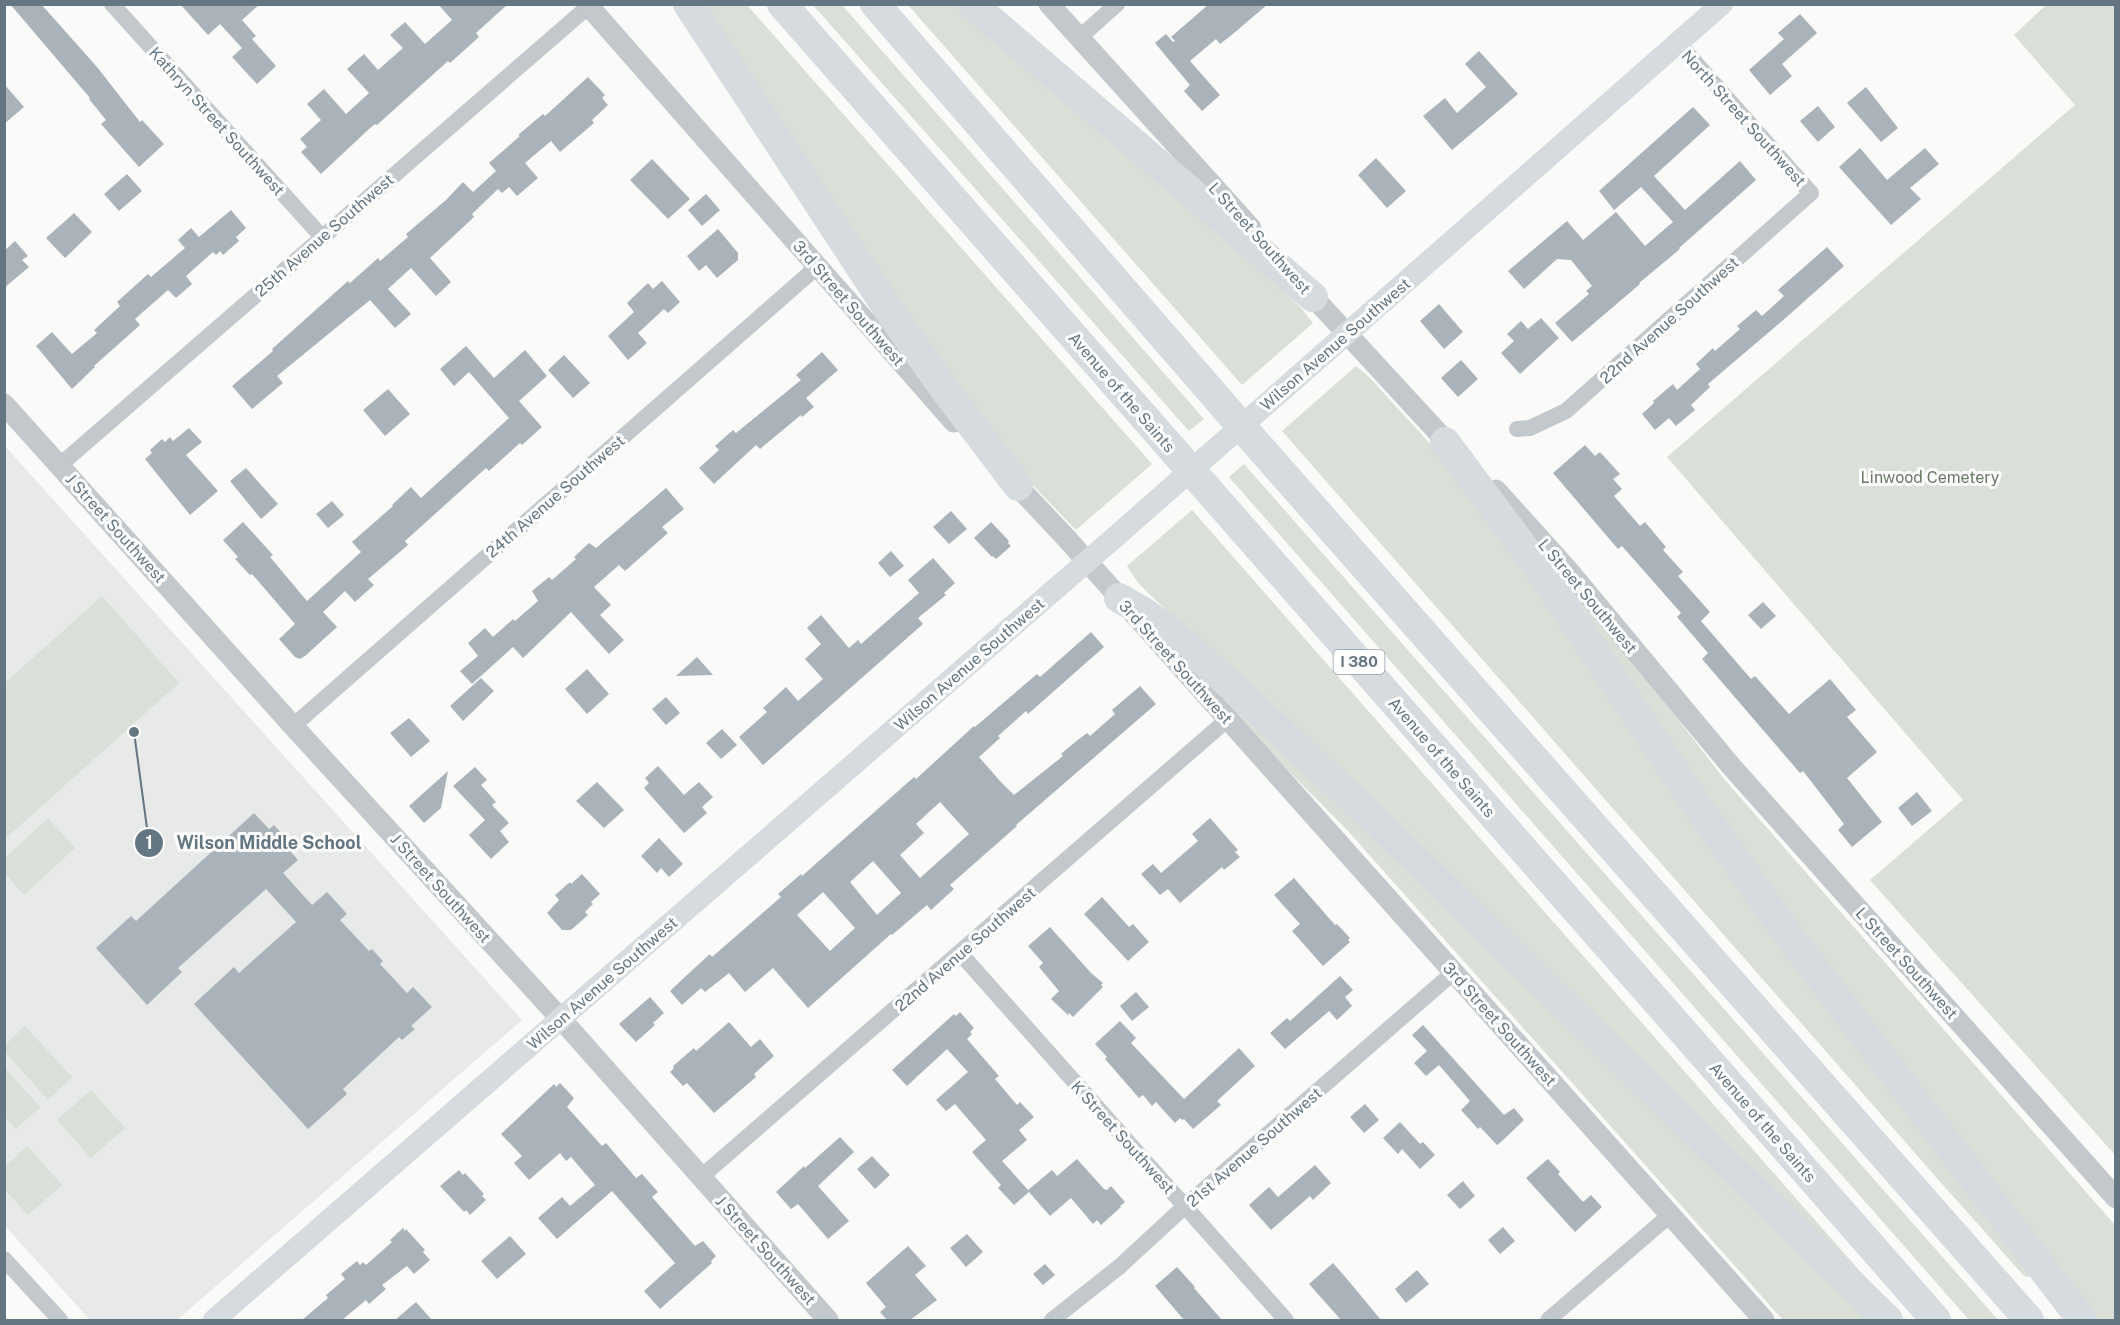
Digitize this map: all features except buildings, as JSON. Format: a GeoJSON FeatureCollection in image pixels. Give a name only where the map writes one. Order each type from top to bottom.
{"type":"FeatureCollection","features":[{"type":"Feature","properties":{"kind":"highway"},"geometry":{"type":"LineString","coordinates":[[688,4],[888,309],[943,387],[1018,486]]}},
{"type":"Feature","properties":{"kind":"highway","name":"Avenue of the Saints"},"geometry":{"type":"LineString","coordinates":[[782,4],[1936,1320]]}},
{"type":"Feature","properties":{"kind":"highway"},"geometry":{"type":"LineString","coordinates":[[874,4],[1255,442],[2029,1320]]}},
{"type":"Feature","properties":{"kind":"highway"},"geometry":{"type":"LineString","coordinates":[[972,4],[1312,297]]}},
{"type":"Feature","properties":{"kind":"highway"},"geometry":{"type":"LineString","coordinates":[[1445,442],[1535,563],[1701,811],[1786,932],[2082,1320]]}},
{"type":"Feature","properties":{"kind":"highway"},"geometry":{"type":"LineString","coordinates":[[1119,598],[1171,632],[1377,822],[1888,1320]]}},
{"type":"Feature","properties":{"kind":"main road","name":"Wilson Avenue Southwest"},"geometry":{"type":"LineString","coordinates":[[214,1320],[1114,538],[1722,4]]}},
{"type":"Feature","properties":{"kind":"street","name":"Kathryn Street Southwest"},"geometry":{"type":"LineString","coordinates":[[112,4],[322,237]]}},
{"type":"Feature","properties":{"kind":"street","name":"L Street Southwest"},"geometry":{"type":"LineString","coordinates":[[1049,4],[1312,297],[1445,442],[1499,493],[1568,570],[1731,766],[2115,1198]]}},
{"type":"Feature","properties":{"kind":"street"},"geometry":{"type":"LineString","coordinates":[[1079,38],[1117,4]]}},
{"type":"Feature","properties":{"kind":"street","name":"25th Avenue Southwest"},"geometry":{"type":"LineString","coordinates":[[60,465],[588,5]]}},
{"type":"Feature","properties":{"kind":"street","name":"3rd Street Southwest"},"geometry":{"type":"LineString","coordinates":[[588,5],[953,422],[1018,486],[1086,561],[1764,1320]]}},
{"type":"Feature","properties":{"kind":"street","name":"North Street Southwest"},"geometry":{"type":"LineString","coordinates":[[1678,43],[1811,193]]}},
{"type":"Feature","properties":{"kind":"street","name":"22nd Avenue Southwest"},"geometry":{"type":"LineString","coordinates":[[1517,429],[1530,428],[1566,411],[1811,193]]}},
{"type":"Feature","properties":{"kind":"street","name":"24th Avenue Southwest"},"geometry":{"type":"LineString","coordinates":[[293,726],[818,266]]}},
{"type":"Feature","properties":{"kind":"street","name":"J Street Southwest"},"geometry":{"type":"LineString","coordinates":[[4,404],[293,726],[561,1019],[828,1320]]}},
{"type":"Feature","properties":{"kind":"street","name":"22nd Avenue Southwest"},"geometry":{"type":"LineString","coordinates":[[702,1178],[1227,719]]}},
{"type":"Feature","properties":{"kind":"street","name":"K Street Southwest"},"geometry":{"type":"LineString","coordinates":[[960,953],[1286,1320]]}},
{"type":"Feature","properties":{"kind":"street","name":"21st Avenue Southwest"},"geometry":{"type":"LineString","coordinates":[[1052,1320],[1119,1267],[1185,1206],[1454,972]]}},
{"type":"Feature","properties":{"kind":"street"},"geometry":{"type":"LineString","coordinates":[[1548,1320],[1670,1215]]}},
{"type":"Feature","properties":{"kind":"street"},"geometry":{"type":"LineString","coordinates":[[4,1259],[60,1320]]}},
{"type":"Feature","properties":{"kind":"shaded area"},"geometry":{"type":"Polygon","coordinates":[[[4,445],[522,1020],[177,1320],[90,1320],[5,1226],[4,445]]]}},
{"type":"Feature","properties":{"kind":"green space","name":"Linwood Cemetery"},"geometry":{"type":"Polygon","coordinates":[[[2047,4],[2115,5],[2115,1155],[1870,880],[1963,800],[1667,457],[2075,105],[2014,35],[2047,4]]]}},
{"type":"Feature","properties":{"kind":"green space"},"geometry":{"type":"Polygon","coordinates":[[[699,5],[747,5],[1152,464],[1076,530],[1019,471],[991,437],[699,5]]]}},
{"type":"Feature","properties":{"kind":"green space"},"geometry":{"type":"Polygon","coordinates":[[[813,5],[842,5],[1204,419],[1189,431],[813,5]]]}},
{"type":"Feature","properties":{"kind":"green space"},"geometry":{"type":"Polygon","coordinates":[[[908,5],[958,5],[1255,263],[1313,323],[1242,385],[908,5]]]}},
{"type":"Feature","properties":{"kind":"green space"},"geometry":{"type":"Polygon","coordinates":[[[1356,366],[1369,377],[1435,449],[2031,1274],[2028,1277],[2024,1276],[1936,1177],[1282,431],[1356,366]]]}},
{"type":"Feature","properties":{"kind":"green space"},"geometry":{"type":"Polygon","coordinates":[[[1244,464],[1998,1320],[1969,1320],[1229,477],[1244,464]]]}},
{"type":"Feature","properties":{"kind":"green space"},"geometry":{"type":"Polygon","coordinates":[[[1192,510],[1874,1287],[1139,584],[1127,566],[1192,510]]]}},
{"type":"Feature","properties":{"kind":"green space"},"geometry":{"type":"Polygon","coordinates":[[[1562,574],[1599,617],[1725,780],[2115,1225],[2115,1320],[2094,1320],[1860,1016],[1644,710],[1562,574]]]}},
{"type":"Feature","properties":{"kind":"green space"},"geometry":{"type":"Polygon","coordinates":[[[102,596],[179,683],[5,839],[5,683],[102,596]]]}},
{"type":"Feature","properties":{"kind":"green space"},"geometry":{"type":"Polygon","coordinates":[[[1232,703],[1879,1320],[1783,1320],[1348,831],[1262,744],[1234,712],[1230,706],[1232,703]]]}},
{"type":"Feature","properties":{"kind":"green space"},"geometry":{"type":"Polygon","coordinates":[[[48,818],[75,848],[24,895],[5,873],[5,858],[48,818]]]}},
{"type":"Feature","properties":{"kind":"green space"},"geometry":{"type":"Polygon","coordinates":[[[25,1026],[72,1077],[48,1100],[5,1052],[5,1045],[25,1026]]]}},
{"type":"Feature","properties":{"kind":"green space"},"geometry":{"type":"Polygon","coordinates":[[[5,1068],[40,1107],[16,1129],[5,1117],[5,1068]]]}},
{"type":"Feature","properties":{"kind":"green space"},"geometry":{"type":"Polygon","coordinates":[[[91,1090],[125,1128],[91,1158],[57,1120],[91,1090]]]}},
{"type":"Feature","properties":{"kind":"green space"},"geometry":{"type":"Polygon","coordinates":[[[27,1146],[62,1185],[28,1215],[4,1189],[5,1167],[27,1146]]]}},
{"type":"Feature","properties":{"kind":"place","name":"Wilson Middle School"},"geometry":{"type":"Point","coordinates":[134,732]}}]}
